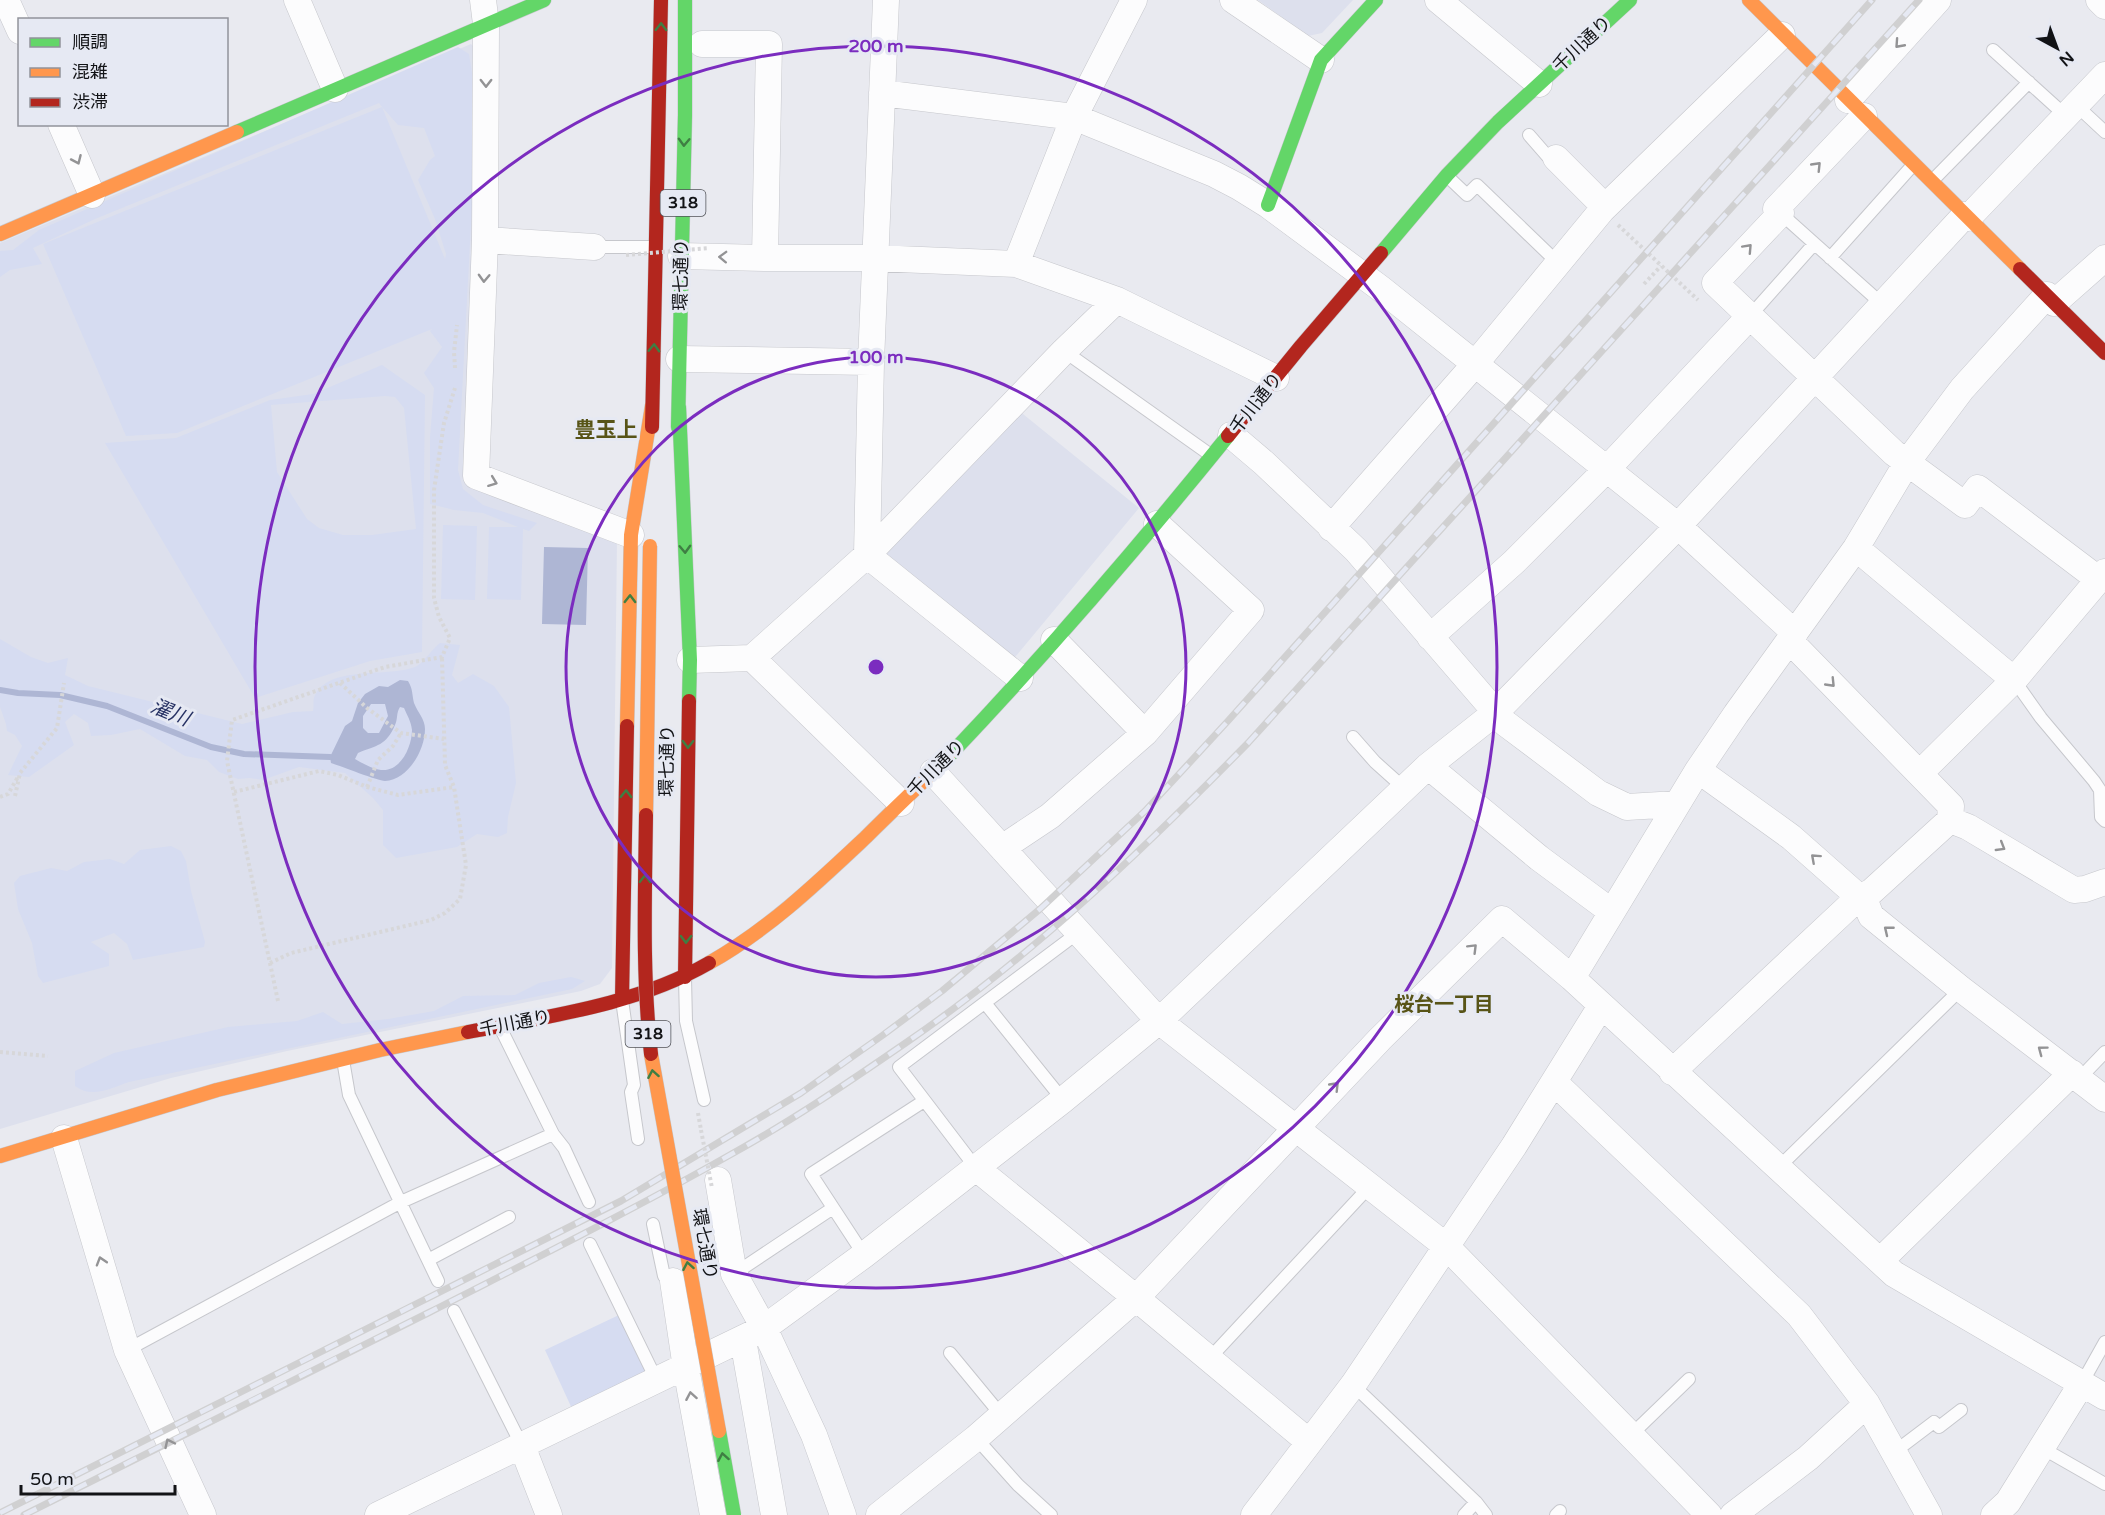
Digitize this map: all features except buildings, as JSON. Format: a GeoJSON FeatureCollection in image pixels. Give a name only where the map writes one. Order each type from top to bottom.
{"type":"FeatureCollection","features":[{"type":"Feature","properties":{"kind":"main road"},"geometry":{"type":"LineString","coordinates":[[0,234],[335,89],[485,12],[544,0]]}},
{"type":"Feature","properties":{"kind":"main road","name":"環七通り"},"geometry":{"type":"LineString","coordinates":[[651,499],[661,0]]}},
{"type":"Feature","properties":{"kind":"main road","name":"環七通り"},"geometry":{"type":"LineString","coordinates":[[671,548],[679,407],[685,0]]}},
{"type":"Feature","properties":{"kind":"main road"},"geometry":{"type":"LineString","coordinates":[[1268,205],[1321,60],[1376,0]]}},
{"type":"Feature","properties":{"kind":"main road","name":"千川通り"},"geometry":{"type":"LineString","coordinates":[[0,1156],[217,1090],[380,1050],[500,1027],[622,999],[685,977],[726,953],[777,917],[828,873],[933,772],[1157,524],[1361,274],[1447,175],[1539,84],[1630,0]]}},
{"type":"Feature","properties":{"kind":"main road"},"geometry":{"type":"LineString","coordinates":[[1749,0],[2105,353]]}},
{"type":"Feature","properties":{"kind":"main road"},"geometry":{"type":"LineString","coordinates":[[685,115],[702,38]]}},
{"type":"Feature","properties":{"kind":"main road"},"geometry":{"type":"LineString","coordinates":[[647,39],[659,114]]}},
{"type":"Feature","properties":{"kind":"main road"},"geometry":{"type":"LineString","coordinates":[[622,999],[652,406]]}},
{"type":"Feature","properties":{"kind":"main road"},"geometry":{"type":"LineString","coordinates":[[679,407],[690,660],[685,977]]}},
{"type":"Feature","properties":{"kind":"main road","name":"環七通り"},"geometry":{"type":"LineString","coordinates":[[644,538],[646,1012],[652,1066],[734,1515]]}},
{"type":"Feature","properties":{"kind":"main road","name":"318"},"geometry":{"type":"LineString","coordinates":[[665,971],[666,994]]}},
{"type":"Feature","properties":{"kind":"street"},"geometry":{"type":"LineString","coordinates":[[6,0],[18,27]]}},
{"type":"Feature","properties":{"kind":"street"},"geometry":{"type":"LineString","coordinates":[[297,0],[335,89]]}},
{"type":"Feature","properties":{"kind":"street"},"geometry":{"type":"LineString","coordinates":[[867,555],[875,258],[886,0]]}},
{"type":"Feature","properties":{"kind":"street"},"geometry":{"type":"LineString","coordinates":[[1016,264],[1074,117],[1134,0]]}},
{"type":"Feature","properties":{"kind":"street"},"geometry":{"type":"LineString","coordinates":[[1233,0],[1321,60]]}},
{"type":"Feature","properties":{"kind":"street"},"geometry":{"type":"LineString","coordinates":[[1438,0],[1539,84]]}},
{"type":"Feature","properties":{"kind":"street"},"geometry":{"type":"LineString","coordinates":[[1920,773],[2014,680],[2102,575],[1978,488],[1965,506],[1908,461],[1894,453],[1715,283],[1778,211],[1938,0]]}},
{"type":"Feature","properties":{"kind":"street"},"geometry":{"type":"LineString","coordinates":[[2099,0],[2105,6]]}},
{"type":"Feature","properties":{"kind":"street"},"geometry":{"type":"LineString","coordinates":[[485,12],[485,240],[476,476],[644,538]]}},
{"type":"Feature","properties":{"kind":"street"},"geometry":{"type":"LineString","coordinates":[[1331,528],[1475,364],[1604,208],[1782,35]]}},
{"type":"Feature","properties":{"kind":"street"},"geometry":{"type":"LineString","coordinates":[[702,38],[769,44],[765,258]]}},
{"type":"Feature","properties":{"kind":"street"},"geometry":{"type":"LineString","coordinates":[[382,1514],[686,1368],[738,1340],[864,1255],[1063,1100],[1159,1021],[1428,766],[1495,713],[1678,526],[1882,304],[2105,75]]}},
{"type":"Feature","properties":{"kind":"street"},"geometry":{"type":"LineString","coordinates":[[882,93],[1074,117],[1214,174],[1268,205],[1361,274],[1678,526],[1793,637],[1951,806],[1950,820],[1871,892],[1859,897],[1672,1072]]}},
{"type":"Feature","properties":{"kind":"street"},"geometry":{"type":"LineString","coordinates":[[62,126],[92,195]]}},
{"type":"Feature","properties":{"kind":"street"},"geometry":{"type":"LineString","coordinates":[[1556,158],[1604,208]]}},
{"type":"Feature","properties":{"kind":"street"},"geometry":{"type":"LineString","coordinates":[[485,240],[594,246]]}},
{"type":"Feature","properties":{"kind":"street"},"geometry":{"type":"LineString","coordinates":[[681,256],[875,258],[1016,264],[1117,300],[1276,378]]}},
{"type":"Feature","properties":{"kind":"street"},"geometry":{"type":"LineString","coordinates":[[1572,978],[1698,770],[1856,548],[1908,461],[1962,389],[2050,299],[2105,258]]}},
{"type":"Feature","properties":{"kind":"street"},"geometry":{"type":"LineString","coordinates":[[690,660],[752,658],[867,555],[1064,351],[1117,300]]}},
{"type":"Feature","properties":{"kind":"street"},"geometry":{"type":"LineString","coordinates":[[1430,637],[1514,562],[1607,469],[1750,316]]}},
{"type":"Feature","properties":{"kind":"street"},"geometry":{"type":"LineString","coordinates":[[679,359],[872,362]]}},
{"type":"Feature","properties":{"kind":"street"},"geometry":{"type":"LineString","coordinates":[[1231,435],[1356,550],[1505,723],[1598,793],[1627,807],[1677,804]]}},
{"type":"Feature","properties":{"kind":"street"},"geometry":{"type":"LineString","coordinates":[[1002,848],[1050,816],[1145,733],[1251,610],[1157,524]]}},
{"type":"Feature","properties":{"kind":"street"},"geometry":{"type":"LineString","coordinates":[[1856,548],[2014,680]]}},
{"type":"Feature","properties":{"kind":"street"},"geometry":{"type":"LineString","coordinates":[[867,555],[1020,678]]}},
{"type":"Feature","properties":{"kind":"street"},"geometry":{"type":"LineString","coordinates":[[1054,640],[1145,733]]}},
{"type":"Feature","properties":{"kind":"street"},"geometry":{"type":"LineString","coordinates":[[752,658],[901,803]]}},
{"type":"Feature","properties":{"kind":"street"},"geometry":{"type":"LineString","coordinates":[[1428,766],[1539,858],[1612,912]]}},
{"type":"Feature","properties":{"kind":"street"},"geometry":{"type":"LineString","coordinates":[[1698,770],[1791,837],[1859,897],[1867,906],[1870,916],[2105,1099]]}},
{"type":"Feature","properties":{"kind":"street"},"geometry":{"type":"LineString","coordinates":[[933,772],[1159,1021],[1446,1246],[1708,1515]]}},
{"type":"Feature","properties":{"kind":"street"},"geometry":{"type":"LineString","coordinates":[[1950,820],[1968,827],[2074,890],[2105,882]]}},
{"type":"Feature","properties":{"kind":"street"},"geometry":{"type":"LineString","coordinates":[[888,1512],[1136,1298],[1380,1039],[1502,920],[1572,978],[1894,1274],[2105,1397]]}},
{"type":"Feature","properties":{"kind":"street"},"geometry":{"type":"LineString","coordinates":[[1257,1514],[1353,1385],[1514,1146],[1601,1006]]}},
{"type":"Feature","properties":{"kind":"street"},"geometry":{"type":"LineString","coordinates":[[1880,1261],[2076,1076]]}},
{"type":"Feature","properties":{"kind":"street"},"geometry":{"type":"LineString","coordinates":[[1554,1082],[1798,1315],[1868,1404],[1929,1515]]}},
{"type":"Feature","properties":{"kind":"street"},"geometry":{"type":"LineString","coordinates":[[64,1138],[127,1350],[197,1513]]}},
{"type":"Feature","properties":{"kind":"street"},"geometry":{"type":"LineString","coordinates":[[976,1168],[1309,1442]]}},
{"type":"Feature","properties":{"kind":"street"},"geometry":{"type":"LineString","coordinates":[[715,1184],[734,1274],[738,1340],[774,1515]]}},
{"type":"Feature","properties":{"kind":"street"},"geometry":{"type":"LineString","coordinates":[[673,1281],[686,1368],[713,1515]]}},
{"type":"Feature","properties":{"kind":"street"},"geometry":{"type":"LineString","coordinates":[[738,1340],[814,1435],[843,1515]]}},
{"type":"Feature","properties":{"kind":"street"},"geometry":{"type":"LineString","coordinates":[[1994,1515],[2008,1503],[2082,1383]]}},
{"type":"Feature","properties":{"kind":"street"},"geometry":{"type":"LineString","coordinates":[[1733,1515],[1809,1458],[1868,1404]]}},
{"type":"Feature","properties":{"kind":"street"},"geometry":{"type":"LineString","coordinates":[[522,1446],[549,1515]]}},
{"type":"Feature","properties":{"kind":"lane"},"geometry":{"type":"LineString","coordinates":[[1993,50],[2029,82],[2105,132]]}},
{"type":"Feature","properties":{"kind":"lane"},"geometry":{"type":"LineString","coordinates":[[1931,182],[2029,82]]}},
{"type":"Feature","properties":{"kind":"lane"},"geometry":{"type":"LineString","coordinates":[[1529,135],[1549,158],[1556,158]]}},
{"type":"Feature","properties":{"kind":"lane"},"geometry":{"type":"LineString","coordinates":[[1830,258],[1914,165]]}},
{"type":"Feature","properties":{"kind":"lane"},"geometry":{"type":"LineString","coordinates":[[1447,175],[1467,195],[1477,185],[1558,263]]}},
{"type":"Feature","properties":{"kind":"lane"},"geometry":{"type":"LineString","coordinates":[[1778,211],[1882,304]]}},
{"type":"Feature","properties":{"kind":"lane"},"geometry":{"type":"LineString","coordinates":[[1750,316],[1814,244]]}},
{"type":"Feature","properties":{"kind":"lane"},"geometry":{"type":"LineString","coordinates":[[594,246],[657,247]]}},
{"type":"Feature","properties":{"kind":"lane"},"geometry":{"type":"LineString","coordinates":[[1064,351],[1213,457]]}},
{"type":"Feature","properties":{"kind":"lane"},"geometry":{"type":"LineString","coordinates":[[2014,680],[2041,718],[2100,790],[2101,817],[2105,821]]}},
{"type":"Feature","properties":{"kind":"lane"},"geometry":{"type":"LineString","coordinates":[[1353,737],[1404,789]]}},
{"type":"Feature","properties":{"kind":"lane"},"geometry":{"type":"LineString","coordinates":[[976,1168],[899,1067],[1079,932]]}},
{"type":"Feature","properties":{"kind":"lane"},"geometry":{"type":"LineString","coordinates":[[685,977],[686,1021],[704,1100]]}},
{"type":"Feature","properties":{"kind":"lane"},"geometry":{"type":"LineString","coordinates":[[1778,1168],[1961,989]]}},
{"type":"Feature","properties":{"kind":"lane"},"geometry":{"type":"LineString","coordinates":[[622,999],[634,1085],[631,1092],[638,1139]]}},
{"type":"Feature","properties":{"kind":"lane"},"geometry":{"type":"LineString","coordinates":[[985,1003],[1063,1100]]}},
{"type":"Feature","properties":{"kind":"lane"},"geometry":{"type":"LineString","coordinates":[[500,1027],[553,1134],[564,1148],[589,1202]]}},
{"type":"Feature","properties":{"kind":"lane"},"geometry":{"type":"LineString","coordinates":[[2076,1076],[2105,1052]]}},
{"type":"Feature","properties":{"kind":"lane"},"geometry":{"type":"LineString","coordinates":[[343,1060],[349,1095],[438,1281]]}},
{"type":"Feature","properties":{"kind":"lane"},"geometry":{"type":"LineString","coordinates":[[864,1255],[811,1174],[924,1101]]}},
{"type":"Feature","properties":{"kind":"lane"},"geometry":{"type":"LineString","coordinates":[[127,1350],[401,1202],[553,1134]]}},
{"type":"Feature","properties":{"kind":"lane"},"geometry":{"type":"LineString","coordinates":[[1209,1359],[1370,1186]]}},
{"type":"Feature","properties":{"kind":"lane"},"geometry":{"type":"LineString","coordinates":[[734,1274],[833,1208]]}},
{"type":"Feature","properties":{"kind":"lane"},"geometry":{"type":"LineString","coordinates":[[429,1260],[509,1217]]}},
{"type":"Feature","properties":{"kind":"lane"},"geometry":{"type":"LineString","coordinates":[[653,1224],[664,1276],[673,1281]]}},
{"type":"Feature","properties":{"kind":"lane"},"geometry":{"type":"LineString","coordinates":[[590,1244],[657,1382]]}},
{"type":"Feature","properties":{"kind":"lane"},"geometry":{"type":"LineString","coordinates":[[454,1311],[522,1446]]}},
{"type":"Feature","properties":{"kind":"lane"},"geometry":{"type":"LineString","coordinates":[[2082,1383],[2105,1342]]}},
{"type":"Feature","properties":{"kind":"lane"},"geometry":{"type":"LineString","coordinates":[[950,1353],[1002,1416]]}},
{"type":"Feature","properties":{"kind":"lane"},"geometry":{"type":"LineString","coordinates":[[1631,1435],[1689,1379]]}},
{"type":"Feature","properties":{"kind":"lane"},"geometry":{"type":"LineString","coordinates":[[1353,1385],[1476,1502],[1486,1515]]}},
{"type":"Feature","properties":{"kind":"lane"},"geometry":{"type":"LineString","coordinates":[[1893,1453],[1934,1422],[1938,1427],[1961,1410]]}},
{"type":"Feature","properties":{"kind":"lane"},"geometry":{"type":"LineString","coordinates":[[976,1438],[1018,1485],[1051,1515]]}},
{"type":"Feature","properties":{"kind":"lane"},"geometry":{"type":"LineString","coordinates":[[2042,1448],[2105,1484]]}},
{"type":"Feature","properties":{"kind":"lane"},"geometry":{"type":"LineString","coordinates":[[1464,1515],[1476,1502]]}},
{"type":"Feature","properties":{"kind":"path"},"geometry":{"type":"LineString","coordinates":[[1604,208],[1698,300],[1715,283]]}},
{"type":"Feature","properties":{"kind":"path"},"geometry":{"type":"LineString","coordinates":[[626,255],[709,248]]}},
{"type":"Feature","properties":{"kind":"path"},"geometry":{"type":"LineString","coordinates":[[1644,284],[1661,266]]}},
{"type":"Feature","properties":{"kind":"path"},"geometry":{"type":"LineString","coordinates":[[456,374],[454,352],[458,316]]}},
{"type":"Feature","properties":{"kind":"path"},"geometry":{"type":"LineString","coordinates":[[270,963],[291,953],[431,920],[445,913],[459,899],[466,865],[454,788],[445,765],[444,739],[442,657],[450,638],[439,617],[434,598],[434,490],[444,423],[456,384]]}},
{"type":"Feature","properties":{"kind":"path"},"geometry":{"type":"LineString","coordinates":[[278,1000],[227,761],[232,720],[385,667],[442,657]]}},
{"type":"Feature","properties":{"kind":"path"},"geometry":{"type":"LineString","coordinates":[[340,682],[367,708],[400,733],[444,739]]}},
{"type":"Feature","properties":{"kind":"path"},"geometry":{"type":"LineString","coordinates":[[0,797],[8,794],[20,773],[57,729],[64,683]]}},
{"type":"Feature","properties":{"kind":"path"},"geometry":{"type":"LineString","coordinates":[[367,787],[378,760],[393,746],[400,733]]}},
{"type":"Feature","properties":{"kind":"path"},"geometry":{"type":"LineString","coordinates":[[234,792],[319,771],[398,795],[454,788]]}},
{"type":"Feature","properties":{"kind":"path"},"geometry":{"type":"LineString","coordinates":[[15,796],[20,773]]}},
{"type":"Feature","properties":{"kind":"path"},"geometry":{"type":"LineString","coordinates":[[0,1052],[48,1056]]}},
{"type":"Feature","properties":{"kind":"path"},"geometry":{"type":"LineString","coordinates":[[701,1130],[715,1184]]}},
{"type":"Feature","properties":{"kind":"shaded area"},"geometry":{"type":"Polygon","coordinates":[[[1258,0],[1353,0],[1322,33],[1308,36],[1258,0]]]}},
{"type":"Feature","properties":{"kind":"shaded area"},"geometry":{"type":"Polygon","coordinates":[[[471,44],[479,52],[467,482],[617,540],[612,968],[600,984],[581,991],[287,1051],[171,1078],[0,1129],[0,243],[471,44]]]}},
{"type":"Feature","properties":{"kind":"shaded area"},"geometry":{"type":"Polygon","coordinates":[[[458,47],[469,54],[474,85],[474,167],[458,470],[463,489],[483,505],[537,523],[529,531],[523,529],[521,600],[487,599],[489,527],[518,527],[483,513],[454,510],[430,504],[430,437],[434,388],[424,373],[442,347],[430,331],[432,329],[177,433],[126,436],[43,244],[382,107],[379,103],[95,219],[33,248],[42,264],[10,270],[0,277],[0,251],[13,250],[39,230],[458,47]],[[382,107],[445,259],[446,254],[435,219],[418,180],[435,156],[424,128],[398,125],[382,107]]]}},
{"type":"Feature","properties":{"kind":"shaded area"},"geometry":{"type":"Polygon","coordinates":[[[382,365],[425,395],[422,652],[370,661],[255,698],[105,443],[176,438],[270,400],[313,394],[382,365]],[[395,397],[271,405],[277,472],[307,519],[319,528],[343,535],[372,535],[416,529],[404,408],[395,397]]]}},
{"type":"Feature","properties":{"kind":"shaded area"},"geometry":{"type":"Polygon","coordinates":[[[1018,410],[1139,508],[1011,662],[883,557],[1018,410]]]}},
{"type":"Feature","properties":{"kind":"shaded area"},"geometry":{"type":"Polygon","coordinates":[[[443,525],[477,526],[475,600],[441,599],[443,525]]]}},
{"type":"Feature","properties":{"kind":"shaded area"},"geometry":{"type":"Polygon","coordinates":[[[544,547],[588,548],[586,625],[542,624],[544,547]]]}},
{"type":"Feature","properties":{"kind":"shaded area"},"geometry":{"type":"Polygon","coordinates":[[[0,639],[31,657],[48,663],[68,658],[65,675],[88,686],[242,724],[293,712],[313,711],[314,698],[321,687],[332,680],[345,676],[405,670],[420,664],[440,643],[460,645],[452,675],[458,683],[473,674],[494,686],[509,707],[516,783],[508,817],[507,833],[498,837],[477,834],[457,847],[396,858],[383,845],[383,810],[345,773],[299,767],[263,780],[238,779],[219,772],[207,760],[185,756],[140,729],[111,735],[91,736],[88,723],[74,714],[65,722],[74,745],[29,777],[8,775],[22,746],[15,735],[7,731],[0,707],[0,639]]]}},
{"type":"Feature","properties":{"kind":"shaded area"},"geometry":{"type":"Polygon","coordinates":[[[400,680],[408,681],[414,703],[424,722],[422,746],[408,770],[385,781],[331,763],[330,757],[345,726],[352,721],[358,703],[365,694],[379,686],[388,687],[400,680]],[[371,704],[363,716],[363,728],[368,733],[379,733],[388,716],[385,704],[371,704]],[[400,707],[396,723],[388,737],[380,744],[358,753],[355,759],[381,770],[388,770],[400,762],[410,743],[412,730],[404,708],[400,707]]]}},
{"type":"Feature","properties":{"kind":"shaded area"},"geometry":{"type":"Polygon","coordinates":[[[171,846],[181,851],[186,861],[191,891],[205,942],[204,947],[133,960],[127,944],[114,933],[91,942],[109,954],[109,966],[43,983],[38,976],[32,943],[18,909],[14,883],[20,876],[51,868],[67,871],[84,862],[110,859],[124,864],[140,850],[171,846]]]}},
{"type":"Feature","properties":{"kind":"shaded area"},"geometry":{"type":"Polygon","coordinates":[[[571,977],[585,981],[572,989],[129,1082],[102,1091],[88,1092],[75,1086],[75,1071],[114,1053],[228,1027],[297,1021],[323,1012],[342,1024],[388,1019],[434,1011],[463,996],[515,995],[539,983],[571,977]]]}},
{"type":"Feature","properties":{"kind":"shaded area"},"geometry":{"type":"Polygon","coordinates":[[[619,1315],[648,1376],[574,1413],[545,1350],[619,1315]]]}},
{"type":"Feature","properties":{"kind":"waterway","name":"濯川"},"geometry":{"type":"LineString","coordinates":[[0,690],[60,695],[107,706],[211,747],[244,754],[330,757]]}},
{"type":"Feature","properties":{"kind":"railway"},"geometry":{"type":"LineString","coordinates":[[0,1513],[621,1201],[801,1093],[942,991],[1040,909],[1145,811],[1872,0]]}},
{"type":"Feature","properties":{"kind":"railway"},"geometry":{"type":"LineString","coordinates":[[24,1515],[580,1236],[691,1176],[774,1129],[841,1087],[953,1009],[998,974],[1085,901],[1248,743],[1919,0]]}},
{"type":"Feature","properties":{"kind":"traffic: fast"},"geometry":{"type":"LineString","coordinates":[[237,132],[544,0]]}},
{"type":"Feature","properties":{"kind":"traffic: fast"},"geometry":{"type":"LineString","coordinates":[[678,427],[685,115],[685,0]]}},
{"type":"Feature","properties":{"kind":"traffic: fast"},"geometry":{"type":"LineString","coordinates":[[1268,205],[1321,60],[1376,0]]}},
{"type":"Feature","properties":{"kind":"traffic: fast"},"geometry":{"type":"LineString","coordinates":[[1381,253],[1447,175],[1498,122],[1630,0]]}},
{"type":"Feature","properties":{"kind":"traffic: fast"},"geometry":{"type":"LineString","coordinates":[[679,407],[690,660],[689,701]]}},
{"type":"Feature","properties":{"kind":"traffic: fast"},"geometry":{"type":"LineString","coordinates":[[948,757],[1091,599],[1228,436]]}},
{"type":"Feature","properties":{"kind":"traffic: fast"},"geometry":{"type":"LineString","coordinates":[[719,1431],[734,1515]]}},
{"type":"Feature","properties":{"kind":"traffic: slow"},"geometry":{"type":"LineString","coordinates":[[1749,0],[2020,269]]}},
{"type":"Feature","properties":{"kind":"traffic: slow"},"geometry":{"type":"LineString","coordinates":[[0,234],[237,132]]}},
{"type":"Feature","properties":{"kind":"traffic: slow"},"geometry":{"type":"LineString","coordinates":[[627,726],[631,535],[652,406]]}},
{"type":"Feature","properties":{"kind":"traffic: slow"},"geometry":{"type":"LineString","coordinates":[[646,815],[650,546]]}},
{"type":"Feature","properties":{"kind":"traffic: slow"},"geometry":{"type":"LineString","coordinates":[[709,963],[752,936],[791,905],[866,837],[948,757]]}},
{"type":"Feature","properties":{"kind":"traffic: slow"},"geometry":{"type":"LineString","coordinates":[[0,1156],[217,1090],[380,1050],[468,1032]]}},
{"type":"Feature","properties":{"kind":"traffic: slow"},"geometry":{"type":"LineString","coordinates":[[651,1054],[719,1431]]}},
{"type":"Feature","properties":{"kind":"traffic: jam"},"geometry":{"type":"LineString","coordinates":[[652,427],[661,0]]}},
{"type":"Feature","properties":{"kind":"traffic: jam"},"geometry":{"type":"LineString","coordinates":[[1228,436],[1381,253]]}},
{"type":"Feature","properties":{"kind":"traffic: jam"},"geometry":{"type":"LineString","coordinates":[[2020,269],[2105,353]]}},
{"type":"Feature","properties":{"kind":"traffic: jam"},"geometry":{"type":"LineString","coordinates":[[685,977],[689,701]]}},
{"type":"Feature","properties":{"kind":"traffic: jam"},"geometry":{"type":"LineString","coordinates":[[622,999],[627,726]]}},
{"type":"Feature","properties":{"kind":"traffic: jam"},"geometry":{"type":"LineString","coordinates":[[646,815],[645,964],[651,1054]]}},
{"type":"Feature","properties":{"kind":"traffic: jam"},"geometry":{"type":"LineString","coordinates":[[468,1032],[561,1014],[622,999],[652,989],[709,963]]}},
{"type":"Feature","properties":{"kind":"district","name":"豊玉上"},"geometry":{"type":"Point","coordinates":[606,430]}},
{"type":"Feature","properties":{"kind":"district","name":"桜台一丁目"},"geometry":{"type":"Point","coordinates":[1444,1005]}}]}
